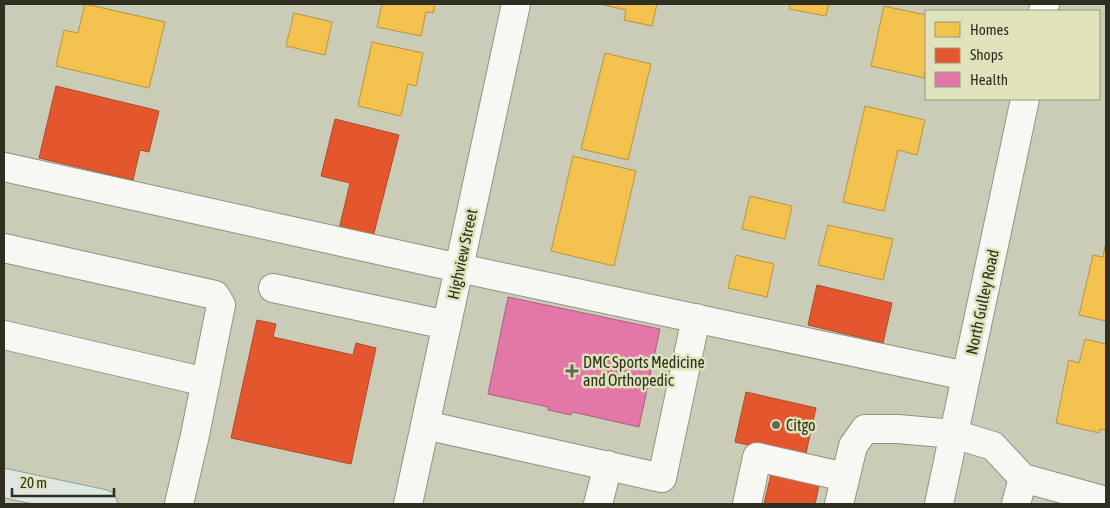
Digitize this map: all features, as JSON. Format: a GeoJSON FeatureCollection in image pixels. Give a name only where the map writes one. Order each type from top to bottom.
{"type":"FeatureCollection","features":[{"type":"Feature","properties":{"kind":"main road"},"geometry":{"type":"LineString","coordinates":[[4,483],[87,503]]}},
{"type":"Feature","properties":{"kind":"street","name":"Highview Street"},"geometry":{"type":"LineString","coordinates":[[408,504],[516,4]]}},
{"type":"Feature","properties":{"kind":"street","name":"North Gulley Road"},"geometry":{"type":"LineString","coordinates":[[939,504],[1025,100]]}},
{"type":"Feature","properties":{"kind":"street"},"geometry":{"type":"LineString","coordinates":[[4,167],[459,268],[966,376]]}},
{"type":"Feature","properties":{"kind":"street"},"geometry":{"type":"LineString","coordinates":[[4,248],[216,295],[221,305],[179,504]]}},
{"type":"Feature","properties":{"kind":"street"},"geometry":{"type":"LineString","coordinates":[[273,288],[447,325]]}},
{"type":"Feature","properties":{"kind":"street"},"geometry":{"type":"LineString","coordinates":[[425,426],[662,478],[696,318]]}},
{"type":"Feature","properties":{"kind":"street"},"geometry":{"type":"LineString","coordinates":[[4,335],[206,382]]}},
{"type":"Feature","properties":{"kind":"street"},"geometry":{"type":"LineString","coordinates":[[839,504],[853,446],[865,429],[898,428],[954,434],[993,446],[1023,478],[1073,498],[1106,501]]}},
{"type":"Feature","properties":{"kind":"street"},"geometry":{"type":"LineString","coordinates":[[747,504],[757,457],[845,478]]}},
{"type":"Feature","properties":{"kind":"street"},"geometry":{"type":"LineString","coordinates":[[598,504],[608,465]]}},
{"type":"Feature","properties":{"kind":"street"},"geometry":{"type":"LineString","coordinates":[[1016,504],[1023,478]]}},
{"type":"Feature","properties":{"kind":"building: Homes"},"geometry":{"type":"Polygon","coordinates":[[[85,4],[165,22],[149,88],[56,66],[64,30],[78,33],[85,4]]]}},
{"type":"Feature","properties":{"kind":"building: Homes"},"geometry":{"type":"Polygon","coordinates":[[[382,4],[435,4],[433,13],[426,12],[421,36],[377,27],[382,4]]]}},
{"type":"Feature","properties":{"kind":"building: Homes"},"geometry":{"type":"Polygon","coordinates":[[[605,4],[657,4],[652,26],[624,20],[626,10],[605,4]]]}},
{"type":"Feature","properties":{"kind":"building: Homes"},"geometry":{"type":"Polygon","coordinates":[[[790,4],[829,4],[826,16],[789,9],[790,4]]]}},
{"type":"Feature","properties":{"kind":"building: Homes"},"geometry":{"type":"Polygon","coordinates":[[[884,6],[925,15],[924,78],[871,66],[884,6]]]}},
{"type":"Feature","properties":{"kind":"building: Homes"},"geometry":{"type":"Polygon","coordinates":[[[294,13],[332,22],[325,55],[286,46],[294,13]]]}},
{"type":"Feature","properties":{"kind":"building: Homes"},"geometry":{"type":"Polygon","coordinates":[[[372,42],[423,53],[416,86],[408,84],[401,116],[358,106],[372,42]]]}},
{"type":"Feature","properties":{"kind":"building: Homes"},"geometry":{"type":"Polygon","coordinates":[[[605,53],[651,64],[628,160],[581,149],[605,53]]]}},
{"type":"Feature","properties":{"kind":"building: Homes"},"geometry":{"type":"Polygon","coordinates":[[[865,106],[925,120],[917,155],[898,150],[884,211],[843,202],[865,106]]]}},
{"type":"Feature","properties":{"kind":"building: Homes"},"geometry":{"type":"Polygon","coordinates":[[[573,156],[636,171],[614,266],[551,251],[573,156]]]}},
{"type":"Feature","properties":{"kind":"building: Homes"},"geometry":{"type":"Polygon","coordinates":[[[750,196],[792,206],[785,239],[742,229],[750,196]]]}},
{"type":"Feature","properties":{"kind":"building: Homes"},"geometry":{"type":"Polygon","coordinates":[[[828,225],[893,239],[883,280],[818,265],[828,225]]]}},
{"type":"Feature","properties":{"kind":"building: Homes"},"geometry":{"type":"Polygon","coordinates":[[[1106,242],[1106,321],[1079,315],[1093,255],[1103,257],[1106,242]]]}},
{"type":"Feature","properties":{"kind":"building: Homes"},"geometry":{"type":"Polygon","coordinates":[[[736,255],[774,264],[767,297],[728,288],[736,255]]]}},
{"type":"Feature","properties":{"kind":"building: Homes"},"geometry":{"type":"Polygon","coordinates":[[[1085,339],[1106,344],[1106,430],[1100,429],[1099,433],[1056,423],[1069,360],[1079,363],[1085,339]]]}},
{"type":"Feature","properties":{"kind":"building: Shops"},"geometry":{"type":"Polygon","coordinates":[[[56,86],[159,111],[149,152],[140,150],[133,180],[39,158],[56,86]]]}},
{"type":"Feature","properties":{"kind":"building: Shops"},"geometry":{"type":"Polygon","coordinates":[[[335,119],[399,135],[373,237],[339,229],[350,183],[321,176],[335,119]]]}},
{"type":"Feature","properties":{"kind":"building: Shops"},"geometry":{"type":"Polygon","coordinates":[[[817,285],[892,303],[883,343],[808,325],[817,285]]]}},
{"type":"Feature","properties":{"kind":"building: Shops"},"geometry":{"type":"Polygon","coordinates":[[[257,320],[276,324],[273,337],[353,355],[356,343],[376,348],[351,464],[231,438],[257,320]]]}},
{"type":"Feature","properties":{"kind":"building: Shops","name":"Citgo"},"geometry":{"type":"Polygon","coordinates":[[[746,392],[816,408],[805,458],[735,442],[746,392]]]}},
{"type":"Feature","properties":{"kind":"building: Shops"},"geometry":{"type":"Polygon","coordinates":[[[772,470],[820,481],[815,504],[764,504],[772,470]]]}},
{"type":"Feature","properties":{"kind":"building: Health","name":"DMC Sports Medicine and Orthopedic"},"geometry":{"type":"Polygon","coordinates":[[[508,297],[660,329],[639,427],[572,412],[571,415],[548,410],[548,407],[488,394],[508,297]]]}},
{"type":"Feature","properties":{"kind":"place","name":"DMC Sports Medicine and Orthopedic"},"geometry":{"type":"Point","coordinates":[572,371]}},
{"type":"Feature","properties":{"kind":"place","name":"Citgo"},"geometry":{"type":"Point","coordinates":[776,425]}}]}
